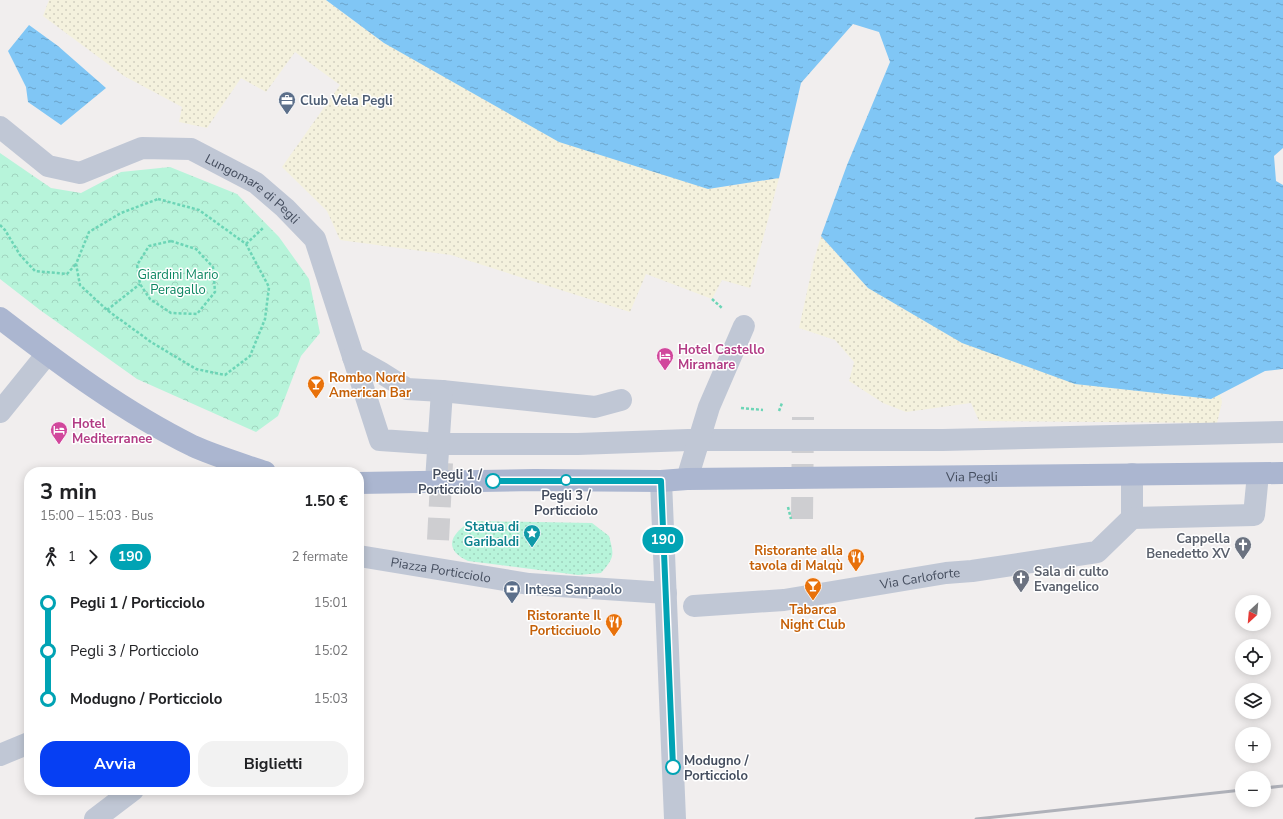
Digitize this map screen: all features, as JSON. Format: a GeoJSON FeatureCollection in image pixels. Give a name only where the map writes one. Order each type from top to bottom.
{"type":"FeatureCollection","features":[{"type":"Feature","properties":{"kind":"main road"},"geometry":{"type":"LineString","coordinates":[[0,318],[47,354],[120,405],[194,446],[251,467]]}},
{"type":"Feature","properties":{"kind":"main road","name":"Via Pegli"},"geometry":{"type":"LineString","coordinates":[[661,481],[687,479],[1283,473]]}},
{"type":"Feature","properties":{"kind":"main road"},"geometry":{"type":"LineString","coordinates":[[364,483],[436,481],[661,481]]}},
{"type":"Feature","properties":{"kind":"street","name":"Lungomare di Pegli"},"geometry":{"type":"LineString","coordinates":[[0,127],[48,166],[80,173],[142,148],[191,149],[256,183],[285,208],[315,239],[380,440],[439,444]]}},
{"type":"Feature","properties":{"kind":"street"},"geometry":{"type":"LineString","coordinates":[[687,479],[709,407],[744,326]]}},
{"type":"Feature","properties":{"kind":"street"},"geometry":{"type":"LineString","coordinates":[[0,412],[47,354]]}},
{"type":"Feature","properties":{"kind":"street"},"geometry":{"type":"LineString","coordinates":[[353,357],[407,389],[442,391],[595,407],[621,400]]}},
{"type":"Feature","properties":{"kind":"street"},"geometry":{"type":"LineString","coordinates":[[436,481],[442,391]]}},
{"type":"Feature","properties":{"kind":"street"},"geometry":{"type":"LineString","coordinates":[[439,444],[578,444],[699,440],[951,440],[1283,432]]}},
{"type":"Feature","properties":{"kind":"street"},"geometry":{"type":"LineString","coordinates":[[1132,474],[1132,518],[1254,515],[1258,474]]}},
{"type":"Feature","properties":{"kind":"street"},"geometry":{"type":"LineString","coordinates":[[661,481],[675,819]]}},
{"type":"Feature","properties":{"kind":"street","name":"Via Carloforte"},"geometry":{"type":"LineString","coordinates":[[694,606],[784,600],[946,573],[972,571],[1097,552],[1132,518]]}},
{"type":"Feature","properties":{"kind":"street","name":"Piazza Porticciolo"},"geometry":{"type":"LineString","coordinates":[[364,557],[529,584],[666,594]]}},
{"type":"Feature","properties":{"kind":"street"},"geometry":{"type":"LineString","coordinates":[[0,755],[24,745]]}},
{"type":"Feature","properties":{"kind":"street"},"geometry":{"type":"LineString","coordinates":[[95,819],[126,795]]}},
{"type":"Feature","properties":{"kind":"path"},"geometry":{"type":"LineString","coordinates":[[0,225],[5,230],[20,255],[35,272],[67,274],[76,264],[90,232],[121,213],[158,199],[199,210],[246,244],[269,287],[265,319],[250,356],[225,375],[196,368],[151,342],[107,310],[80,285],[76,264]]}},
{"type":"Feature","properties":{"kind":"path"},"geometry":{"type":"LineString","coordinates":[[171,241],[196,249],[213,267],[215,292],[197,314],[171,313],[150,299],[140,284],[137,265],[149,246],[171,241]]}},
{"type":"Feature","properties":{"kind":"path"},"geometry":{"type":"LineString","coordinates":[[107,310],[140,284]]}},
{"type":"Feature","properties":{"kind":"green space","name":"Giardini Mario Peragallo"},"geometry":{"type":"Polygon","coordinates":[[[0,153],[51,188],[81,193],[121,172],[170,167],[237,194],[279,237],[309,279],[320,333],[301,356],[278,416],[256,432],[137,379],[40,310],[0,279],[0,153]]]}},
{"type":"Feature","properties":{"kind":"green space"},"geometry":{"type":"Polygon","coordinates":[[[472,521],[592,523],[609,536],[612,556],[609,563],[601,573],[578,575],[468,561],[455,551],[452,546],[452,541],[459,531],[472,521]]]}},
{"type":"Feature","properties":{"kind":"sand"},"geometry":{"type":"Polygon","coordinates":[[[49,0],[326,0],[384,43],[708,189],[779,178],[750,288],[722,280],[712,299],[646,274],[630,312],[451,255],[340,240],[327,211],[282,167],[340,85],[295,52],[266,92],[241,78],[207,128],[179,122],[182,107],[124,76],[43,16],[49,0]]]}},
{"type":"Feature","properties":{"kind":"sand"},"geometry":{"type":"Polygon","coordinates":[[[821,236],[868,288],[1211,399],[1220,394],[1222,402],[1217,423],[979,421],[971,403],[906,412],[883,403],[849,381],[854,362],[835,340],[799,328],[814,260],[821,236]]]}},
{"type":"Feature","properties":{"kind":"water"},"geometry":{"type":"Polygon","coordinates":[[[326,0],[1283,0],[1283,148],[1274,156],[1276,181],[1283,185],[1283,369],[1265,371],[1211,399],[1075,384],[962,343],[868,288],[821,236],[847,165],[890,62],[879,32],[853,24],[801,83],[779,178],[708,189],[559,142],[384,43],[326,0]]]}},
{"type":"Feature","properties":{"kind":"water"},"geometry":{"type":"Polygon","coordinates":[[[29,25],[58,46],[106,88],[61,125],[28,102],[26,87],[8,51],[29,25]]]}},
{"type":"Feature","properties":{"kind":"tunnel"},"geometry":{"type":"LineString","coordinates":[[802,519],[803,417]]}},
{"type":"Feature","properties":{"kind":"tunnel"},"geometry":{"type":"LineString","coordinates":[[438,540],[442,463]]}},
{"type":"Feature","properties":{"kind":"railway"},"geometry":{"type":"LineString","coordinates":[[1271,787],[1283,786]]}},
{"type":"Feature","properties":{"kind":"railway"},"geometry":{"type":"LineString","coordinates":[[976,819],[1235,791]]}},
{"type":"Feature","properties":{"kind":"bus line","name":"190"},"geometry":{"type":"LineString","coordinates":[[493,481],[661,481],[673,767]]}},
{"type":"Feature","properties":{"kind":"place","name":"Club Vela Pegli"},"geometry":{"type":"Point","coordinates":[287,115]}},
{"type":"Feature","properties":{"kind":"place","name":"Hotel Castello Miramare"},"geometry":{"type":"Point","coordinates":[665,371]}},
{"type":"Feature","properties":{"kind":"place","name":"Rombo Nord American Bar"},"geometry":{"type":"Point","coordinates":[316,399]}},
{"type":"Feature","properties":{"kind":"place","name":"Hotel Mediterranee"},"geometry":{"type":"Point","coordinates":[59,445]}},
{"type":"Feature","properties":{"kind":"place","name":"Pegli 3 / Porticciolo"},"geometry":{"type":"Point","coordinates":[566,480]}},
{"type":"Feature","properties":{"kind":"place","name":"Pegli 1 / Porticciolo"},"geometry":{"type":"Point","coordinates":[493,481]}},
{"type":"Feature","properties":{"kind":"place","name":"Statua di Garibaldi"},"geometry":{"type":"Point","coordinates":[532,548]}},
{"type":"Feature","properties":{"kind":"place","name":"Cappella Benedetto XV"},"geometry":{"type":"Point","coordinates":[1243,560]}},
{"type":"Feature","properties":{"kind":"place","name":"Ristorante alla tavola di Malqù"},"geometry":{"type":"Point","coordinates":[856,572]}},
{"type":"Feature","properties":{"kind":"place","name":"Sala di culto Evangelico"},"geometry":{"type":"Point","coordinates":[1021,593]}},
{"type":"Feature","properties":{"kind":"place","name":"Tabarca Night Club"},"geometry":{"type":"Point","coordinates":[813,601]}},
{"type":"Feature","properties":{"kind":"place","name":"Intesa Sanpaolo"},"geometry":{"type":"Point","coordinates":[512,604]}},
{"type":"Feature","properties":{"kind":"place","name":"Ristorante Il Porticciuolo"},"geometry":{"type":"Point","coordinates":[614,637]}},
{"type":"Feature","properties":{"kind":"place","name":"Modugno / Porticciolo"},"geometry":{"type":"Point","coordinates":[673,767]}}]}
